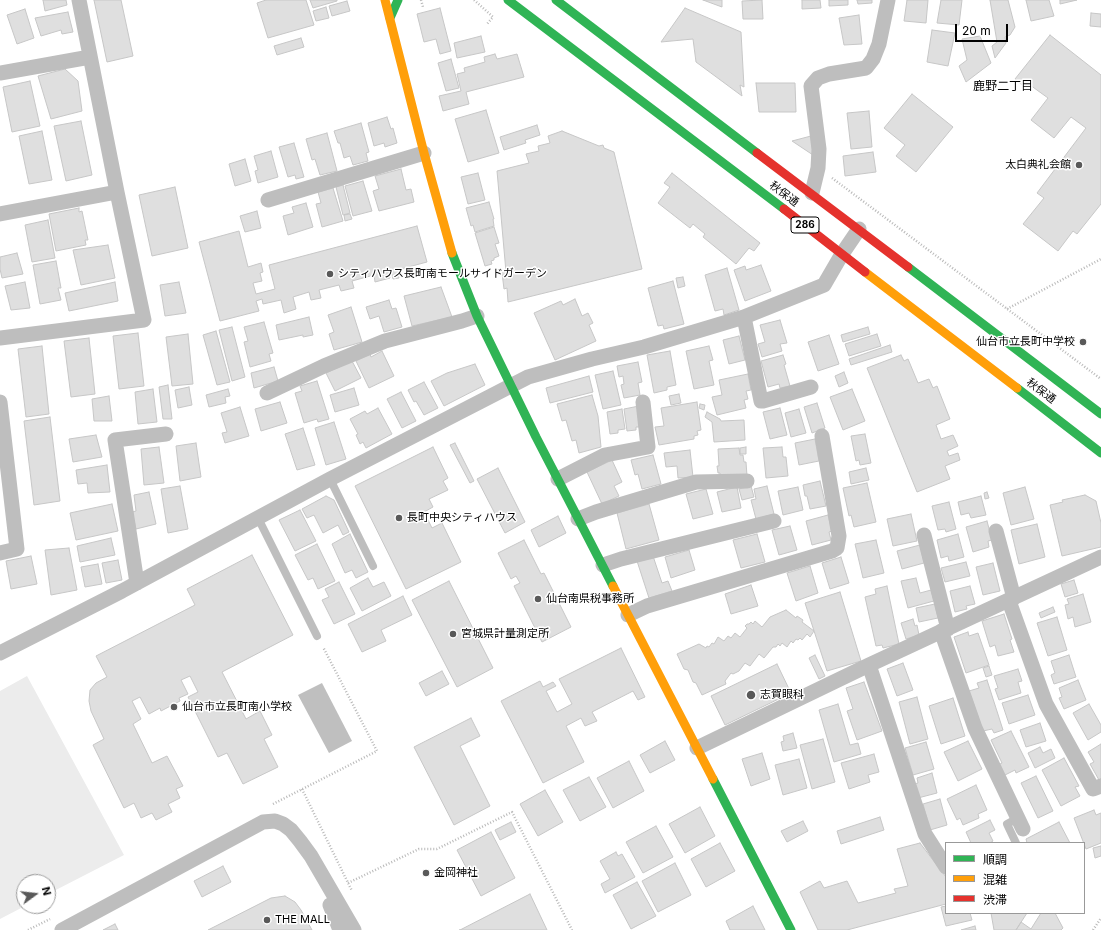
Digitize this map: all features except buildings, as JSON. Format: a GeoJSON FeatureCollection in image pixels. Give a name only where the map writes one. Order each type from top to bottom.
{"type":"FeatureCollection","features":[{"type":"Feature","properties":{"kind":"main road"},"geometry":{"type":"LineString","coordinates":[[385,0],[450,248],[476,316],[578,519],[791,930]]}},
{"type":"Feature","properties":{"kind":"main road"},"geometry":{"type":"LineString","coordinates":[[390,18],[398,0]]}},
{"type":"Feature","properties":{"kind":"main road","name":"秋保通"},"geometry":{"type":"LineString","coordinates":[[508,0],[1101,452]]}},
{"type":"Feature","properties":{"kind":"main road","name":"秋保通"},"geometry":{"type":"LineString","coordinates":[[556,0],[1101,414]]}},
{"type":"Feature","properties":{"kind":"street"},"geometry":{"type":"LineString","coordinates":[[0,338],[144,320],[79,0]]}},
{"type":"Feature","properties":{"kind":"street"},"geometry":{"type":"LineString","coordinates":[[812,194],[818,168],[819,149],[811,86],[818,78],[829,74],[866,68],[873,59],[879,44],[888,0]]}},
{"type":"Feature","properties":{"kind":"street"},"geometry":{"type":"LineString","coordinates":[[0,73],[90,57]]}},
{"type":"Feature","properties":{"kind":"street"},"geometry":{"type":"LineString","coordinates":[[268,200],[424,153]]}},
{"type":"Feature","properties":{"kind":"street"},"geometry":{"type":"LineString","coordinates":[[0,214],[117,192]]}},
{"type":"Feature","properties":{"kind":"street"},"geometry":{"type":"LineString","coordinates":[[0,653],[510,385],[528,377],[592,359],[644,347],[744,316],[824,285],[859,229]]}},
{"type":"Feature","properties":{"kind":"street"},"geometry":{"type":"LineString","coordinates":[[267,393],[324,366],[385,341],[476,316]]}},
{"type":"Feature","properties":{"kind":"street"},"geometry":{"type":"LineString","coordinates":[[744,316],[761,401],[763,402],[811,387]]}},
{"type":"Feature","properties":{"kind":"street"},"geometry":{"type":"LineString","coordinates":[[0,402],[17,549],[0,553]]}},
{"type":"Feature","properties":{"kind":"street"},"geometry":{"type":"LineString","coordinates":[[558,479],[605,455],[648,447],[643,402]]}},
{"type":"Feature","properties":{"kind":"street"},"geometry":{"type":"LineString","coordinates":[[137,582],[115,440],[166,434]]}},
{"type":"Feature","properties":{"kind":"street"},"geometry":{"type":"LineString","coordinates":[[628,615],[647,606],[832,551],[837,548],[839,536],[822,436]]}},
{"type":"Feature","properties":{"kind":"street"},"geometry":{"type":"LineString","coordinates":[[578,519],[596,512],[696,482],[747,481]]}},
{"type":"Feature","properties":{"kind":"street"},"geometry":{"type":"LineString","coordinates":[[603,565],[621,559],[774,521]]}},
{"type":"Feature","properties":{"kind":"street"},"geometry":{"type":"LineString","coordinates":[[996,531],[1012,599],[1046,704],[1093,789],[1101,786]]}},
{"type":"Feature","properties":{"kind":"street"},"geometry":{"type":"LineString","coordinates":[[924,535],[944,630],[975,728],[1021,824]]}},
{"type":"Feature","properties":{"kind":"street"},"geometry":{"type":"LineString","coordinates":[[697,748],[869,665],[1101,558]]}},
{"type":"Feature","properties":{"kind":"street"},"geometry":{"type":"LineString","coordinates":[[869,665],[925,834],[945,865]]}},
{"type":"Feature","properties":{"kind":"street"},"geometry":{"type":"LineString","coordinates":[[62,930],[263,822],[275,821],[283,824],[291,830],[311,856],[354,930]]}},
{"type":"Feature","properties":{"kind":"street"},"geometry":{"type":"LineString","coordinates":[[311,856],[340,930]]}},
{"type":"Feature","properties":{"kind":"lane"},"geometry":{"type":"LineString","coordinates":[[330,479],[373,566]]}},
{"type":"Feature","properties":{"kind":"lane"},"geometry":{"type":"LineString","coordinates":[[258,518],[318,636]]}},
{"type":"Feature","properties":{"kind":"lane"},"geometry":{"type":"LineString","coordinates":[[1015,842],[1006,824],[1021,824]]}},
{"type":"Feature","properties":{"kind":"path"},"geometry":{"type":"LineString","coordinates":[[422,0],[424,7]]}},
{"type":"Feature","properties":{"kind":"path"},"geometry":{"type":"LineString","coordinates":[[474,0],[493,17],[487,24]]}},
{"type":"Feature","properties":{"kind":"path"},"geometry":{"type":"LineString","coordinates":[[818,168],[1101,379]]}},
{"type":"Feature","properties":{"kind":"path"},"geometry":{"type":"LineString","coordinates":[[1007,309],[1101,259]]}},
{"type":"Feature","properties":{"kind":"path"},"geometry":{"type":"LineString","coordinates":[[267,807],[377,751],[318,636]]}},
{"type":"Feature","properties":{"kind":"path"},"geometry":{"type":"LineString","coordinates":[[302,789],[354,896]]}},
{"type":"Feature","properties":{"kind":"path"},"geometry":{"type":"LineString","coordinates":[[348,882],[419,849],[437,849],[512,812],[572,930]]}},
{"type":"Feature","properties":{"kind":"path"},"geometry":{"type":"LineString","coordinates":[[28,930],[56,916]]}},
{"type":"Feature","properties":{"kind":"path"},"geometry":{"type":"LineString","coordinates":[[1093,930],[1101,918]]}},
{"type":"Feature","properties":{"kind":"shaded area"},"geometry":{"type":"Polygon","coordinates":[[[27,676],[124,855],[56,890],[56,874],[16,874],[16,911],[0,919],[0,691],[27,676]]]}},
{"type":"Feature","properties":{"kind":"shaded area"},"geometry":{"type":"Polygon","coordinates":[[[322,683],[352,741],[329,753],[298,695],[322,683]]]}},
{"type":"Feature","properties":{"kind":"traffic: fast"},"geometry":{"type":"LineString","coordinates":[[390,18],[398,0]]}},
{"type":"Feature","properties":{"kind":"traffic: fast"},"geometry":{"type":"LineString","coordinates":[[508,0],[784,209]]}},
{"type":"Feature","properties":{"kind":"traffic: fast"},"geometry":{"type":"LineString","coordinates":[[556,0],[757,153]]}},
{"type":"Feature","properties":{"kind":"traffic: fast"},"geometry":{"type":"LineString","coordinates":[[452,253],[477,316],[536,437],[613,586]]}},
{"type":"Feature","properties":{"kind":"traffic: fast"},"geometry":{"type":"LineString","coordinates":[[908,267],[1101,414]]}},
{"type":"Feature","properties":{"kind":"traffic: fast"},"geometry":{"type":"LineString","coordinates":[[1017,388],[1101,453]]}},
{"type":"Feature","properties":{"kind":"traffic: fast"},"geometry":{"type":"LineString","coordinates":[[713,779],[791,930]]}},
{"type":"Feature","properties":{"kind":"traffic: slow"},"geometry":{"type":"LineString","coordinates":[[385,0],[424,153],[452,253]]}},
{"type":"Feature","properties":{"kind":"traffic: slow"},"geometry":{"type":"LineString","coordinates":[[865,272],[1017,388]]}},
{"type":"Feature","properties":{"kind":"traffic: slow"},"geometry":{"type":"LineString","coordinates":[[613,586],[713,779]]}},
{"type":"Feature","properties":{"kind":"traffic: jam"},"geometry":{"type":"LineString","coordinates":[[757,153],[908,267]]}},
{"type":"Feature","properties":{"kind":"traffic: jam"},"geometry":{"type":"LineString","coordinates":[[784,209],[865,272]]}},
{"type":"Feature","properties":{"kind":"place","name":"太白典礼会館"},"geometry":{"type":"Point","coordinates":[1079,165]}},
{"type":"Feature","properties":{"kind":"place","name":"シティハウス長町南モールサイドガーデン"},"geometry":{"type":"Point","coordinates":[330,274]}},
{"type":"Feature","properties":{"kind":"place","name":"仙台市立長町中学校"},"geometry":{"type":"Point","coordinates":[1083,342]}},
{"type":"Feature","properties":{"kind":"place","name":"長町中央シティハウス"},"geometry":{"type":"Point","coordinates":[399,518]}},
{"type":"Feature","properties":{"kind":"place","name":"仙台南県税事務所"},"geometry":{"type":"Point","coordinates":[538,599]}},
{"type":"Feature","properties":{"kind":"place","name":"宮城県計量測定所"},"geometry":{"type":"Point","coordinates":[453,634]}},
{"type":"Feature","properties":{"kind":"place","name":"志賀眼科"},"geometry":{"type":"Point","coordinates":[751,695]}},
{"type":"Feature","properties":{"kind":"place","name":"仙台市立長町南小学校"},"geometry":{"type":"Point","coordinates":[174,707]}},
{"type":"Feature","properties":{"kind":"place","name":"金岡神社"},"geometry":{"type":"Point","coordinates":[426,873]}},
{"type":"Feature","properties":{"kind":"place","name":"THE MALL"},"geometry":{"type":"Point","coordinates":[267,920]}},
{"type":"Feature","properties":{"kind":"district","name":"鹿野二丁目"},"geometry":{"type":"Point","coordinates":[1003,86]}}]}
